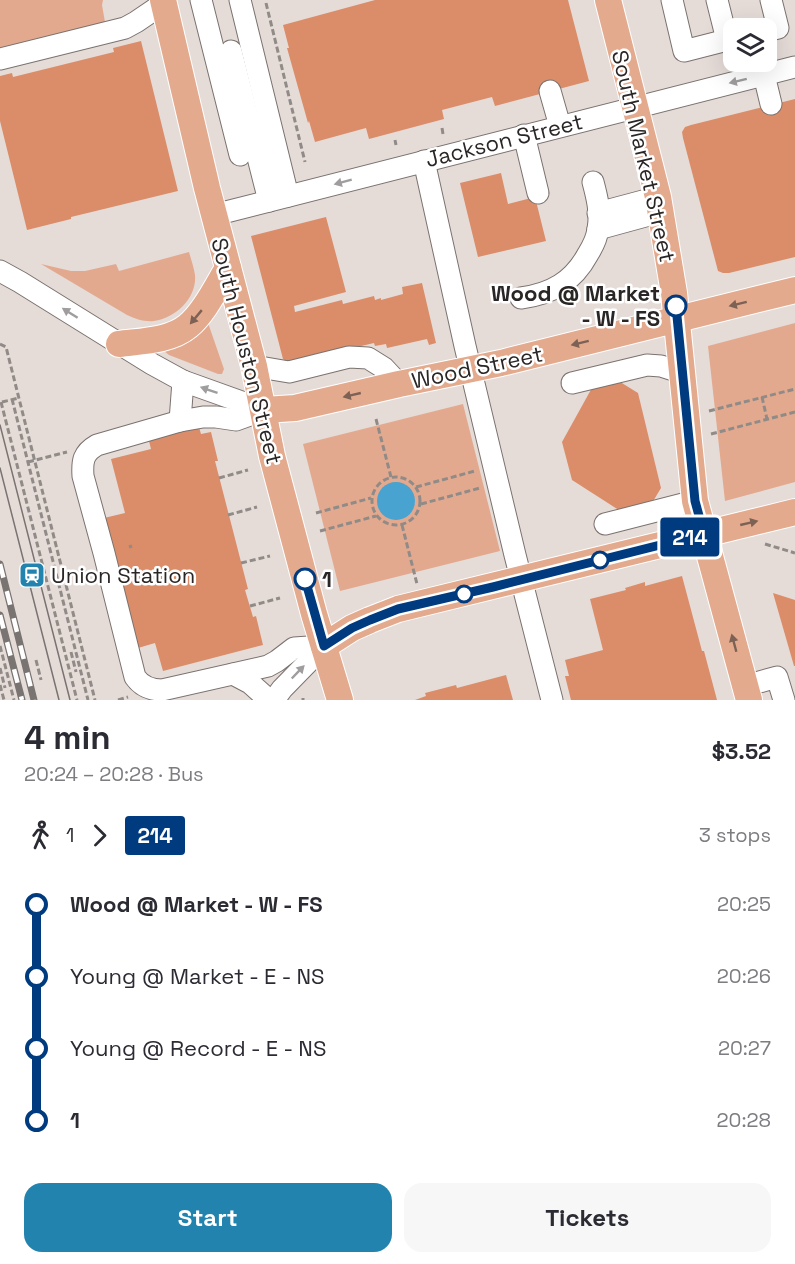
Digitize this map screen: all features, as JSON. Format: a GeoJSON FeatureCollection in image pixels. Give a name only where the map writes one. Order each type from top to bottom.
{"type":"FeatureCollection","features":[{"type":"Feature","properties":{"kind":"main road","name":"South Market Street"},"geometry":{"type":"LineString","coordinates":[[608,0],[659,205],[675,293],[695,501],[747,693]]}},
{"type":"Feature","properties":{"kind":"main road","name":"South Houston Street"},"geometry":{"type":"LineString","coordinates":[[166,1],[214,215],[254,366],[272,456],[308,592],[340,700]]}},
{"type":"Feature","properties":{"kind":"main road"},"geometry":{"type":"LineString","coordinates":[[119,344],[168,336],[188,326],[200,313],[228,268]]}},
{"type":"Feature","properties":{"kind":"main road","name":"Wood Street"},"geometry":{"type":"LineString","coordinates":[[264,410],[295,408],[501,363],[795,290]]}},
{"type":"Feature","properties":{"kind":"main road"},"geometry":{"type":"LineString","coordinates":[[324,646],[352,628],[398,609],[794,514]]}},
{"type":"Feature","properties":{"kind":"street"},"geometry":{"type":"LineString","coordinates":[[201,0],[240,155]]}},
{"type":"Feature","properties":{"kind":"street"},"geometry":{"type":"LineString","coordinates":[[240,0],[278,198]]}},
{"type":"Feature","properties":{"kind":"street"},"geometry":{"type":"LineString","coordinates":[[672,0],[684,51],[723,41]]}},
{"type":"Feature","properties":{"kind":"street"},"geometry":{"type":"LineString","coordinates":[[717,0],[723,18]]}},
{"type":"Feature","properties":{"kind":"street"},"geometry":{"type":"LineString","coordinates":[[771,0],[776,18]]}},
{"type":"Feature","properties":{"kind":"street"},"geometry":{"type":"LineString","coordinates":[[0,59],[125,28],[166,1]]}},
{"type":"Feature","properties":{"kind":"street"},"geometry":{"type":"LineString","coordinates":[[231,51],[278,198]]}},
{"type":"Feature","properties":{"kind":"street","name":"Jackson Street"},"geometry":{"type":"LineString","coordinates":[[214,215],[795,67]]}},
{"type":"Feature","properties":{"kind":"street"},"geometry":{"type":"LineString","coordinates":[[764,75],[771,104]]}},
{"type":"Feature","properties":{"kind":"street"},"geometry":{"type":"LineString","coordinates":[[550,92],[560,126]]}},
{"type":"Feature","properties":{"kind":"street"},"geometry":{"type":"LineString","coordinates":[[524,135],[538,193]]}},
{"type":"Feature","properties":{"kind":"street"},"geometry":{"type":"LineString","coordinates":[[424,161],[521,580],[552,700]]}},
{"type":"Feature","properties":{"kind":"street"},"geometry":{"type":"LineString","coordinates":[[520,298],[550,291],[575,274],[584,262],[594,244],[598,221],[597,196],[593,182]]}},
{"type":"Feature","properties":{"kind":"street"},"geometry":{"type":"LineString","coordinates":[[598,221],[659,205]]}},
{"type":"Feature","properties":{"kind":"street"},"geometry":{"type":"LineString","coordinates":[[0,270],[183,381],[264,410]]}},
{"type":"Feature","properties":{"kind":"street"},"geometry":{"type":"LineString","coordinates":[[254,366],[289,372],[348,357],[368,358],[384,368],[399,384]]}},
{"type":"Feature","properties":{"kind":"street"},"geometry":{"type":"LineString","coordinates":[[572,383],[647,365],[661,366],[683,373]]}},
{"type":"Feature","properties":{"kind":"street"},"geometry":{"type":"LineString","coordinates":[[180,421],[183,381]]}},
{"type":"Feature","properties":{"kind":"street"},"geometry":{"type":"LineString","coordinates":[[264,410],[236,420],[203,417],[180,421],[97,445],[89,449],[85,455],[82,466],[83,477],[135,677],[140,684],[153,690],[162,690],[268,666],[294,648],[324,646]]}},
{"type":"Feature","properties":{"kind":"street"},"geometry":{"type":"LineString","coordinates":[[605,524],[695,501]]}},
{"type":"Feature","properties":{"kind":"street"},"geometry":{"type":"LineString","coordinates":[[274,700],[324,646]]}},
{"type":"Feature","properties":{"kind":"street"},"geometry":{"type":"LineString","coordinates":[[233,674],[250,683],[269,700]]}},
{"type":"Feature","properties":{"kind":"street"},"geometry":{"type":"LineString","coordinates":[[747,693],[777,677],[784,700]]}},
{"type":"Feature","properties":{"kind":"path"},"geometry":{"type":"LineString","coordinates":[[266,3],[305,162]]}},
{"type":"Feature","properties":{"kind":"path"},"geometry":{"type":"LineString","coordinates":[[442,128],[443,134]]}},
{"type":"Feature","properties":{"kind":"path"},"geometry":{"type":"LineString","coordinates":[[0,344],[6,348],[95,700]]}},
{"type":"Feature","properties":{"kind":"path"},"geometry":{"type":"LineString","coordinates":[[709,411],[795,389]]}},
{"type":"Feature","properties":{"kind":"path"},"geometry":{"type":"LineString","coordinates":[[762,397],[767,419]]}},
{"type":"Feature","properties":{"kind":"path"},"geometry":{"type":"LineString","coordinates":[[18,398],[1,402],[77,700]]}},
{"type":"Feature","properties":{"kind":"path"},"geometry":{"type":"LineString","coordinates":[[12,399],[88,700]]}},
{"type":"Feature","properties":{"kind":"path"},"geometry":{"type":"LineString","coordinates":[[711,434],[795,412]]}},
{"type":"Feature","properties":{"kind":"path"},"geometry":{"type":"LineString","coordinates":[[376,419],[391,477]]}},
{"type":"Feature","properties":{"kind":"path"},"geometry":{"type":"LineString","coordinates":[[28,462],[76,450],[85,455]]}},
{"type":"Feature","properties":{"kind":"path"},"geometry":{"type":"LineString","coordinates":[[219,478],[248,470]]}},
{"type":"Feature","properties":{"kind":"path"},"geometry":{"type":"LineString","coordinates":[[416,487],[476,471]]}},
{"type":"Feature","properties":{"kind":"path"},"geometry":{"type":"LineString","coordinates":[[391,477],[403,477],[416,487],[421,504],[414,517],[402,525],[388,524],[376,516],[372,498],[378,484],[382,481],[391,477]]}},
{"type":"Feature","properties":{"kind":"path"},"geometry":{"type":"LineString","coordinates":[[421,504],[480,488]]}},
{"type":"Feature","properties":{"kind":"path"},"geometry":{"type":"LineString","coordinates":[[316,513],[372,498]]}},
{"type":"Feature","properties":{"kind":"path"},"geometry":{"type":"LineString","coordinates":[[228,515],[257,507]]}},
{"type":"Feature","properties":{"kind":"path"},"geometry":{"type":"LineString","coordinates":[[320,531],[376,516]]}},
{"type":"Feature","properties":{"kind":"path"},"geometry":{"type":"LineString","coordinates":[[402,525],[417,584]]}},
{"type":"Feature","properties":{"kind":"path"},"geometry":{"type":"LineString","coordinates":[[765,544],[795,553]]}},
{"type":"Feature","properties":{"kind":"path"},"geometry":{"type":"LineString","coordinates":[[241,563],[270,556]]}},
{"type":"Feature","properties":{"kind":"path"},"geometry":{"type":"LineString","coordinates":[[250,606],[280,598]]}},
{"type":"Feature","properties":{"kind":"path"},"geometry":{"type":"LineString","coordinates":[[0,646],[14,700]]}},
{"type":"Feature","properties":{"kind":"path"},"geometry":{"type":"LineString","coordinates":[[71,652],[76,672]]}},
{"type":"Feature","properties":{"kind":"path"},"geometry":{"type":"LineString","coordinates":[[36,660],[41,680]]}},
{"type":"Feature","properties":{"kind":"path"},"geometry":{"type":"LineString","coordinates":[[0,668],[5,688]]}},
{"type":"Feature","properties":{"kind":"path"},"geometry":{"type":"LineString","coordinates":[[0,685],[4,700]]}},
{"type":"Feature","properties":{"kind":"shaded area"},"geometry":{"type":"Polygon","coordinates":[[[0,0],[103,0],[105,22],[0,51],[0,0]]]}},
{"type":"Feature","properties":{"kind":"shaded area"},"geometry":{"type":"Polygon","coordinates":[[[189,252],[195,283],[189,299],[184,306],[170,316],[154,321],[140,320],[127,315],[41,264],[71,271],[85,271],[116,264],[119,271],[189,252]]]}},
{"type":"Feature","properties":{"kind":"shaded area"},"geometry":{"type":"Polygon","coordinates":[[[207,320],[224,369],[222,374],[169,355],[159,347],[207,320]]]}},
{"type":"Feature","properties":{"kind":"shaded area"},"geometry":{"type":"Polygon","coordinates":[[[795,323],[795,482],[725,501],[708,346],[795,323]]]}},
{"type":"Feature","properties":{"kind":"shaded area"},"geometry":{"type":"Polygon","coordinates":[[[463,404],[500,551],[340,591],[303,444],[463,404]],[[415,500],[378,505],[385,516],[392,519],[407,514],[412,509],[415,500]]]}},
{"type":"Feature","properties":{"kind":"water"},"geometry":{"type":"Polygon","coordinates":[[[396,482],[409,488],[415,501],[409,514],[396,520],[383,514],[377,501],[383,488],[396,482]]]}},
{"type":"Feature","properties":{"kind":"building"},"geometry":{"type":"Polygon","coordinates":[[[375,0],[568,0],[589,81],[495,106],[492,97],[442,110],[444,119],[369,139],[366,128],[315,142],[287,48],[289,48],[283,25],[375,0]]]}},
{"type":"Feature","properties":{"kind":"building"},"geometry":{"type":"Polygon","coordinates":[[[141,41],[178,191],[27,230],[0,121],[0,76],[12,73],[13,77],[114,52],[113,48],[141,41]]]}},
{"type":"Feature","properties":{"kind":"building"},"geometry":{"type":"Polygon","coordinates":[[[795,99],[795,257],[729,273],[718,271],[682,132],[685,127],[691,125],[795,99]]]}},
{"type":"Feature","properties":{"kind":"building"},"geometry":{"type":"Polygon","coordinates":[[[501,173],[508,204],[535,197],[546,241],[478,257],[460,183],[501,173]]]}},
{"type":"Feature","properties":{"kind":"building"},"geometry":{"type":"Polygon","coordinates":[[[326,217],[346,292],[294,306],[295,312],[342,300],[343,304],[374,296],[375,300],[381,298],[381,300],[403,294],[402,287],[422,283],[436,343],[429,345],[427,339],[387,348],[386,344],[375,346],[374,343],[288,362],[283,359],[251,236],[326,217]]]}},
{"type":"Feature","properties":{"kind":"building"},"geometry":{"type":"Polygon","coordinates":[[[617,380],[638,393],[661,488],[649,508],[625,514],[572,480],[562,442],[593,386],[617,380]]]}},
{"type":"Feature","properties":{"kind":"building"},"geometry":{"type":"Polygon","coordinates":[[[198,424],[201,434],[211,432],[218,461],[215,461],[248,589],[245,590],[253,617],[256,616],[263,645],[163,671],[155,643],[138,648],[104,518],[125,513],[111,459],[151,449],[148,437],[198,424]]]}},
{"type":"Feature","properties":{"kind":"building"},"geometry":{"type":"Polygon","coordinates":[[[682,576],[717,700],[571,700],[565,676],[569,676],[565,660],[603,650],[590,599],[626,590],[625,588],[645,582],[645,586],[682,576]]]}},
{"type":"Feature","properties":{"kind":"building"},"geometry":{"type":"Polygon","coordinates":[[[773,593],[795,600],[795,666],[794,666],[773,593]]]}},
{"type":"Feature","properties":{"kind":"building"},"geometry":{"type":"Polygon","coordinates":[[[506,675],[513,700],[415,700],[426,696],[425,693],[456,685],[457,688],[506,675]]]}},
{"type":"Feature","properties":{"kind":"tram line"},"geometry":{"type":"LineString","coordinates":[[0,425],[70,700]]}},
{"type":"Feature","properties":{"kind":"tram line"},"geometry":{"type":"LineString","coordinates":[[0,468],[59,700]]}},
{"type":"Feature","properties":{"kind":"railway"},"geometry":{"type":"LineString","coordinates":[[0,564],[34,700]]}},
{"type":"Feature","properties":{"kind":"railway"},"geometry":{"type":"LineString","coordinates":[[0,615],[22,700]]}},
{"type":"Feature","properties":{"kind":"bus line","name":"214"},"geometry":{"type":"LineString","coordinates":[[305,579],[324,646],[352,628],[398,609],[704,534],[695,501],[676,306]]}},
{"type":"Feature","properties":{"kind":"place","name":"Wood @ Market - W - FS"},"geometry":{"type":"Point","coordinates":[676,306]}},
{"type":"Feature","properties":{"kind":"place","name":"Union Station"},"geometry":{"type":"Point","coordinates":[32,575]}},
{"type":"Feature","properties":{"kind":"place","name":"1"},"geometry":{"type":"Point","coordinates":[305,579]}}]}
